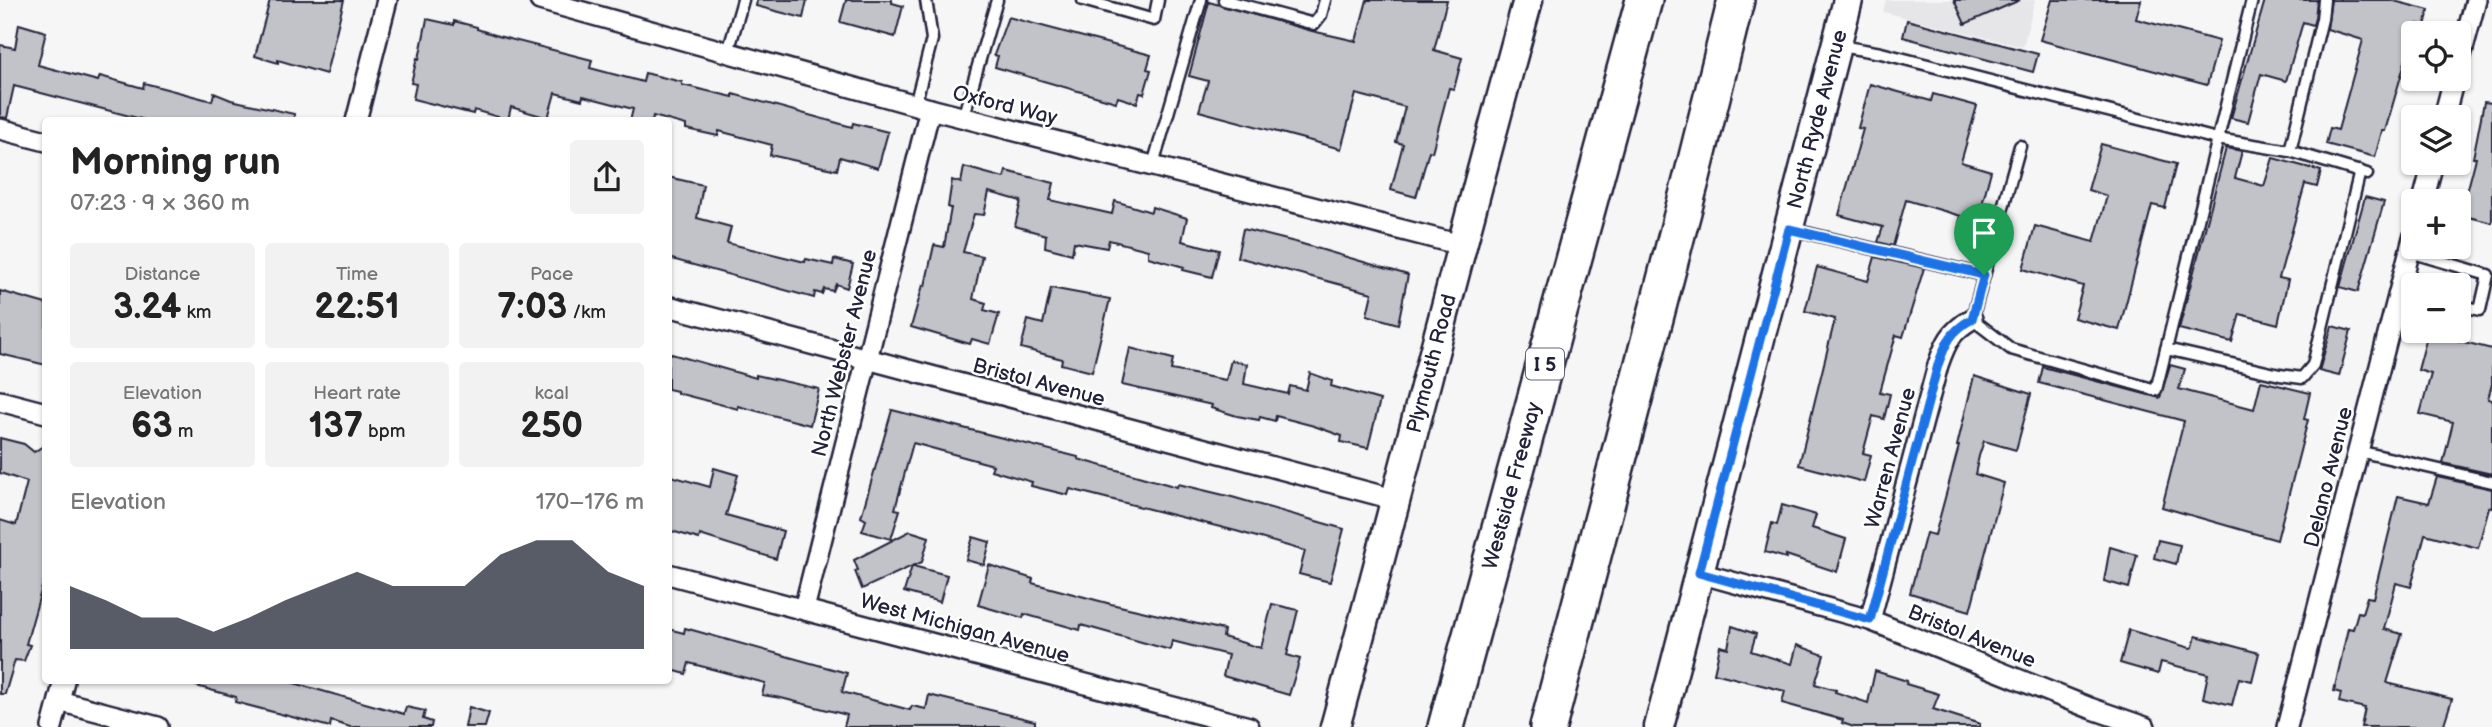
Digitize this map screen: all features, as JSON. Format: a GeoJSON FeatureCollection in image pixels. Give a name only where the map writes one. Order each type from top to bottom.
{"type":"FeatureCollection","features":[{"type":"Feature","properties":{"kind":"highway","name":"Westside Freeway"},"geometry":{"type":"LineString","coordinates":[[1446,727],[1644,0]]}},
{"type":"Feature","properties":{"kind":"highway"},"geometry":{"type":"LineString","coordinates":[[1548,727],[1736,0]]}},
{"type":"Feature","properties":{"kind":"street"},"geometry":{"type":"LineString","coordinates":[[357,117],[387,0]]}},
{"type":"Feature","properties":{"kind":"street","name":"Oxford Way"},"geometry":{"type":"LineString","coordinates":[[540,0],[963,118],[1461,245]]}},
{"type":"Feature","properties":{"kind":"street","name":"Plymouth Road"},"geometry":{"type":"LineString","coordinates":[[1335,727],[1528,0]]}},
{"type":"Feature","properties":{"kind":"street","name":"North Ryde Avenue"},"geometry":{"type":"LineString","coordinates":[[1659,727],[1848,0]]}},
{"type":"Feature","properties":{"kind":"street"},"geometry":{"type":"LineString","coordinates":[[2470,21],[2476,0]]}},
{"type":"Feature","properties":{"kind":"street","name":"North Webster Avenue"},"geometry":{"type":"LineString","coordinates":[[804,609],[866,359],[922,107]]}},
{"type":"Feature","properties":{"kind":"street"},"geometry":{"type":"LineString","coordinates":[[0,129],[42,140]]}},
{"type":"Feature","properties":{"kind":"street","name":"Bristol Avenue"},"geometry":{"type":"LineString","coordinates":[[672,307],[1397,500]]}},
{"type":"Feature","properties":{"kind":"street","name":"Delano Avenue"},"geometry":{"type":"LineString","coordinates":[[2287,727],[2358,451],[2401,309]]}},
{"type":"Feature","properties":{"kind":"street","name":"Warren Avenue"},"geometry":{"type":"LineString","coordinates":[[1870,620],[1938,365],[1957,328],[1972,319]]}},
{"type":"Feature","properties":{"kind":"street"},"geometry":{"type":"LineString","coordinates":[[0,401],[42,412]]}},
{"type":"Feature","properties":{"kind":"street","name":"Bristol Avenue"},"geometry":{"type":"LineString","coordinates":[[1699,573],[1870,620],[2090,708],[2145,727]]}},
{"type":"Feature","properties":{"kind":"street","name":"West Michigan Avenue"},"geometry":{"type":"LineString","coordinates":[[672,575],[1249,727]]}},
{"type":"Feature","properties":{"kind":"street"},"geometry":{"type":"LineString","coordinates":[[52,727],[63,684]]}},
{"type":"Feature","properties":{"kind":"street"},"geometry":{"type":"LineString","coordinates":[[59,701],[158,727]]}},
{"type":"Feature","properties":{"kind":"lane"},"geometry":{"type":"LineString","coordinates":[[728,52],[744,0]]}},
{"type":"Feature","properties":{"kind":"lane"},"geometry":{"type":"LineString","coordinates":[[922,107],[932,40],[926,0]]}},
{"type":"Feature","properties":{"kind":"lane"},"geometry":{"type":"LineString","coordinates":[[963,118],[997,0]]}},
{"type":"Feature","properties":{"kind":"lane"},"geometry":{"type":"LineString","coordinates":[[1083,0],[1154,20],[1158,0]]}},
{"type":"Feature","properties":{"kind":"lane"},"geometry":{"type":"LineString","coordinates":[[1153,165],[1201,0]]}},
{"type":"Feature","properties":{"kind":"lane"},"geometry":{"type":"LineString","coordinates":[[1224,0],[1314,24],[1321,15],[1325,0]]}},
{"type":"Feature","properties":{"kind":"lane"},"geometry":{"type":"LineString","coordinates":[[1848,0],[1855,0]]}},
{"type":"Feature","properties":{"kind":"lane"},"geometry":{"type":"LineString","coordinates":[[2020,146],[1972,319],[2011,349],[2156,390],[2252,0]]}},
{"type":"Feature","properties":{"kind":"lane"},"geometry":{"type":"LineString","coordinates":[[2290,151],[2322,19],[2323,0]]}},
{"type":"Feature","properties":{"kind":"lane"},"geometry":{"type":"LineString","coordinates":[[1836,45],[1881,53],[2217,139],[2290,151],[2364,172],[2313,365],[2302,378],[2165,349]]}},
{"type":"Feature","properties":{"kind":"lane"},"geometry":{"type":"LineString","coordinates":[[1789,229],[1984,275]]}},
{"type":"Feature","properties":{"kind":"lane"},"geometry":{"type":"LineString","coordinates":[[2447,259],[2488,275],[2480,310],[2471,308]]}},
{"type":"Feature","properties":{"kind":"lane"},"geometry":{"type":"LineString","coordinates":[[2358,451],[2492,482]]}},
{"type":"Feature","properties":{"kind":"shaded area"},"geometry":{"type":"Polygon","coordinates":[[[1886,0],[2035,0],[2023,47],[1883,12],[1886,0]]]}},
{"type":"Feature","properties":{"kind":"building"},"geometry":{"type":"Polygon","coordinates":[[[270,0],[344,0],[326,74],[255,56],[270,0]]]}},
{"type":"Feature","properties":{"kind":"building"},"geometry":{"type":"Polygon","coordinates":[[[757,0],[807,0],[803,18],[756,6],[757,0]]]}},
{"type":"Feature","properties":{"kind":"building"},"geometry":{"type":"Polygon","coordinates":[[[846,0],[892,0],[892,3],[903,6],[895,37],[840,22],[846,0]]]}},
{"type":"Feature","properties":{"kind":"building"},"geometry":{"type":"Polygon","coordinates":[[[1367,0],[1447,0],[1434,50],[1462,58],[1454,89],[1449,88],[1432,152],[1429,151],[1416,197],[1391,190],[1403,144],[1396,142],[1405,107],[1356,94],[1341,149],[1199,111],[1208,81],[1189,76],[1209,2],[1356,41],[1367,0]]]}},
{"type":"Feature","properties":{"kind":"building"},"geometry":{"type":"Polygon","coordinates":[[[1954,0],[2020,0],[1965,24],[1954,0]]]}},
{"type":"Feature","properties":{"kind":"building"},"geometry":{"type":"Polygon","coordinates":[[[2052,0],[2141,0],[2136,19],[2219,41],[2207,85],[2040,40],[2052,0]]]}},
{"type":"Feature","properties":{"kind":"building"},"geometry":{"type":"Polygon","coordinates":[[[2265,0],[2317,0],[2315,18],[2313,25],[2303,22],[2286,81],[2261,74],[2248,122],[2231,118],[2265,0]]]}},
{"type":"Feature","properties":{"kind":"building"},"geometry":{"type":"Polygon","coordinates":[[[2331,0],[2390,0],[2429,10],[2426,21],[2401,21],[2401,76],[2375,157],[2326,144],[2330,128],[2338,130],[2363,40],[2327,29],[2331,0]]]}},
{"type":"Feature","properties":{"kind":"building"},"geometry":{"type":"Polygon","coordinates":[[[1008,17],[1151,55],[1147,69],[1151,70],[1144,94],[1140,93],[1137,103],[1118,97],[1116,102],[995,67],[998,56],[994,55],[1008,17]]]}},
{"type":"Feature","properties":{"kind":"building"},"geometry":{"type":"Polygon","coordinates":[[[427,19],[454,25],[454,21],[498,36],[592,60],[590,68],[643,82],[645,73],[682,82],[682,85],[733,97],[733,94],[852,127],[853,123],[888,132],[878,168],[840,157],[837,170],[770,155],[772,145],[719,131],[718,136],[686,129],[686,125],[672,121],[672,117],[631,117],[633,109],[583,96],[582,100],[555,93],[548,117],[511,107],[509,117],[498,117],[474,110],[473,114],[413,99],[416,84],[411,83],[417,58],[419,59],[427,19]]]}},
{"type":"Feature","properties":{"kind":"building"},"geometry":{"type":"Polygon","coordinates":[[[1907,20],[2038,54],[2033,72],[1903,37],[1907,20]]]}},
{"type":"Feature","properties":{"kind":"building"},"geometry":{"type":"Polygon","coordinates":[[[19,24],[46,32],[38,65],[98,81],[100,76],[143,88],[144,83],[212,101],[214,93],[231,100],[294,114],[294,117],[134,117],[14,86],[7,118],[0,117],[0,45],[15,48],[19,24]]]}},
{"type":"Feature","properties":{"kind":"building"},"geometry":{"type":"Polygon","coordinates":[[[1870,84],[1931,101],[1933,94],[1977,106],[1961,162],[1991,171],[1976,227],[1959,223],[1961,216],[1906,200],[1893,246],[1878,242],[1883,227],[1839,215],[1863,129],[1858,128],[1870,84]]]}},
{"type":"Feature","properties":{"kind":"building"},"geometry":{"type":"Polygon","coordinates":[[[2484,102],[2492,103],[2492,223],[2471,218],[2471,189],[2468,189],[2476,158],[2473,158],[2484,102]]]}},
{"type":"Feature","properties":{"kind":"building"},"geometry":{"type":"Polygon","coordinates":[[[2101,144],[2176,164],[2165,208],[2152,205],[2119,330],[2074,318],[2083,286],[2023,269],[2035,226],[2094,242],[2107,196],[2088,190],[2101,144]]]}},
{"type":"Feature","properties":{"kind":"building"},"geometry":{"type":"Polygon","coordinates":[[[2226,148],[2242,151],[2235,178],[2264,186],[2273,158],[2321,171],[2317,187],[2305,184],[2279,278],[2288,280],[2278,324],[2240,314],[2232,342],[2179,329],[2226,148]]]}},
{"type":"Feature","properties":{"kind":"building"},"geometry":{"type":"Polygon","coordinates":[[[964,167],[1004,178],[1006,171],[1054,183],[1050,200],[1112,214],[1115,201],[1151,212],[1152,207],[1187,218],[1182,241],[1219,250],[1212,277],[1148,257],[1148,250],[1109,240],[1107,248],[1074,242],[1072,254],[1045,247],[1046,235],[1015,226],[1021,201],[989,192],[984,215],[974,214],[963,252],[982,256],[973,299],[986,303],[984,310],[999,314],[990,344],[972,339],[970,344],[911,327],[923,285],[925,286],[934,245],[944,247],[951,208],[948,207],[952,180],[961,183],[964,167]]]}},
{"type":"Feature","properties":{"kind":"building"},"geometry":{"type":"Polygon","coordinates":[[[672,178],[703,185],[697,218],[731,227],[727,243],[805,262],[806,259],[833,265],[834,259],[853,264],[847,288],[836,284],[833,291],[824,289],[822,294],[815,292],[814,298],[672,259],[672,178]]]}},
{"type":"Feature","properties":{"kind":"building"},"geometry":{"type":"Polygon","coordinates":[[[2365,197],[2384,202],[2358,292],[2340,287],[2365,197]]]}},
{"type":"Feature","properties":{"kind":"building"},"geometry":{"type":"Polygon","coordinates":[[[1243,229],[1408,275],[1398,324],[1367,315],[1372,293],[1237,257],[1243,229]]]}},
{"type":"Feature","properties":{"kind":"building"},"geometry":{"type":"Polygon","coordinates":[[[1875,257],[1924,268],[1903,337],[1896,335],[1880,392],[1890,394],[1884,419],[1873,416],[1863,453],[1871,455],[1864,482],[1799,465],[1835,319],[1805,311],[1817,267],[1868,281],[1875,257]]]}},
{"type":"Feature","properties":{"kind":"building"},"geometry":{"type":"Polygon","coordinates":[[[1051,288],[1110,299],[1092,372],[1061,364],[1062,359],[1021,348],[1028,320],[1043,324],[1051,288]]]}},
{"type":"Feature","properties":{"kind":"building"},"geometry":{"type":"Polygon","coordinates":[[[0,291],[42,303],[42,364],[0,354],[0,291]]]}},
{"type":"Feature","properties":{"kind":"building"},"geometry":{"type":"Polygon","coordinates":[[[2332,326],[2351,331],[2339,376],[2319,371],[2332,326]]]}},
{"type":"Feature","properties":{"kind":"building"},"geometry":{"type":"Polygon","coordinates":[[[2425,343],[2468,343],[2492,349],[2492,384],[2488,399],[2492,400],[2492,474],[2443,463],[2453,422],[2420,414],[2431,374],[2418,370],[2425,343]]]}},
{"type":"Feature","properties":{"kind":"building"},"geometry":{"type":"Polygon","coordinates":[[[1130,348],[1173,359],[1171,370],[1226,380],[1231,360],[1247,364],[1244,384],[1288,394],[1290,386],[1306,390],[1310,373],[1332,381],[1331,386],[1380,400],[1368,448],[1341,442],[1342,436],[1276,416],[1275,421],[1237,416],[1211,408],[1212,405],[1122,385],[1130,348]]]}},
{"type":"Feature","properties":{"kind":"building"},"geometry":{"type":"Polygon","coordinates":[[[672,354],[756,378],[756,375],[819,389],[810,425],[738,406],[738,409],[672,390],[672,354]]]}},
{"type":"Feature","properties":{"kind":"building"},"geometry":{"type":"Polygon","coordinates":[[[2170,365],[2185,369],[2179,389],[2254,409],[2261,381],[2310,393],[2304,419],[2308,420],[2277,540],[2162,507],[2184,421],[2039,383],[2043,367],[2160,398],[2170,365]]]}},
{"type":"Feature","properties":{"kind":"building"},"geometry":{"type":"Polygon","coordinates":[[[1974,376],[2031,394],[2016,450],[1984,441],[1979,456],[1975,474],[2004,483],[1970,611],[1910,593],[1926,533],[1935,535],[1959,446],[1974,376]]]}},
{"type":"Feature","properties":{"kind":"building"},"geometry":{"type":"Polygon","coordinates":[[[892,410],[1078,457],[1177,487],[1178,484],[1232,497],[1344,529],[1330,582],[1299,574],[1305,551],[1070,489],[1068,495],[1031,486],[1032,482],[991,470],[993,465],[913,443],[895,509],[900,510],[891,539],[862,531],[866,520],[861,517],[892,410]]]}},
{"type":"Feature","properties":{"kind":"building"},"geometry":{"type":"Polygon","coordinates":[[[0,438],[24,444],[34,452],[42,447],[42,587],[26,644],[30,645],[24,661],[15,660],[5,694],[0,694],[0,520],[16,525],[27,482],[0,473],[0,438]]]}},
{"type":"Feature","properties":{"kind":"building"},"geometry":{"type":"Polygon","coordinates":[[[714,468],[738,475],[726,515],[783,531],[776,559],[700,535],[699,539],[672,531],[672,476],[710,487],[714,468]]]}},
{"type":"Feature","properties":{"kind":"building"},"geometry":{"type":"Polygon","coordinates":[[[2437,477],[2492,489],[2492,508],[2489,507],[2478,548],[2425,534],[2411,587],[2396,583],[2384,629],[2402,634],[2387,683],[2452,699],[2443,727],[2361,727],[2365,708],[2339,702],[2341,693],[2334,691],[2348,628],[2353,629],[2358,612],[2362,613],[2367,597],[2373,598],[2398,496],[2429,503],[2437,477]]]}},
{"type":"Feature","properties":{"kind":"building"},"geometry":{"type":"Polygon","coordinates":[[[1782,505],[1816,515],[1812,528],[1846,539],[1837,572],[1786,555],[1786,558],[1765,552],[1772,523],[1777,525],[1782,505]]]}},
{"type":"Feature","properties":{"kind":"building"},"geometry":{"type":"Polygon","coordinates":[[[910,531],[929,537],[922,562],[913,566],[947,575],[940,602],[904,592],[912,566],[862,589],[854,560],[910,531]]]}},
{"type":"Feature","properties":{"kind":"building"},"geometry":{"type":"Polygon","coordinates":[[[973,537],[990,542],[984,565],[966,560],[973,537]]]}},
{"type":"Feature","properties":{"kind":"building"},"geometry":{"type":"Polygon","coordinates":[[[2158,540],[2180,545],[2176,564],[2154,558],[2158,540]]]}},
{"type":"Feature","properties":{"kind":"building"},"geometry":{"type":"Polygon","coordinates":[[[2110,547],[2137,555],[2129,588],[2104,581],[2110,547]]]}},
{"type":"Feature","properties":{"kind":"building"},"geometry":{"type":"Polygon","coordinates":[[[989,565],[1033,579],[1032,583],[1224,630],[1223,637],[1261,648],[1272,604],[1298,610],[1287,655],[1300,659],[1289,695],[1223,676],[1228,655],[1172,641],[1170,650],[1081,625],[1080,630],[1024,614],[1023,618],[978,605],[989,565]]]}},
{"type":"Feature","properties":{"kind":"building"},"geometry":{"type":"Polygon","coordinates":[[[1732,626],[1756,634],[1751,651],[1792,664],[1797,645],[1824,655],[1815,684],[1868,703],[1875,671],[1939,694],[1933,709],[1980,724],[1979,727],[1854,727],[1842,723],[1843,720],[1782,703],[1785,691],[1714,673],[1720,646],[1728,648],[1732,626]]]}},
{"type":"Feature","properties":{"kind":"building"},"geometry":{"type":"Polygon","coordinates":[[[685,628],[847,673],[842,692],[910,710],[912,706],[926,709],[929,695],[1035,721],[1035,727],[844,727],[847,715],[762,695],[765,683],[689,663],[686,674],[672,670],[672,630],[684,633],[685,628]]]}},
{"type":"Feature","properties":{"kind":"building"},"geometry":{"type":"Polygon","coordinates":[[[2129,630],[2190,648],[2193,647],[2196,636],[2259,653],[2252,681],[2239,678],[2232,705],[2203,698],[2208,674],[2161,662],[2158,674],[2120,663],[2129,630]]]}},
{"type":"Feature","properties":{"kind":"building"},"geometry":{"type":"Polygon","coordinates":[[[298,684],[404,714],[406,707],[425,711],[423,719],[432,722],[431,727],[350,727],[331,721],[330,727],[235,702],[236,697],[196,686],[298,684]]]}},
{"type":"Feature","properties":{"kind":"building"},"geometry":{"type":"Polygon","coordinates":[[[469,707],[489,713],[485,727],[465,727],[469,707]]]}},
{"type":"Feature","properties":{"kind":"route"},"geometry":{"type":"LineString","coordinates":[[1789,229],[1984,275],[1972,319],[1957,328],[1938,365],[1870,620],[1699,573],[1789,229]]}}]}
